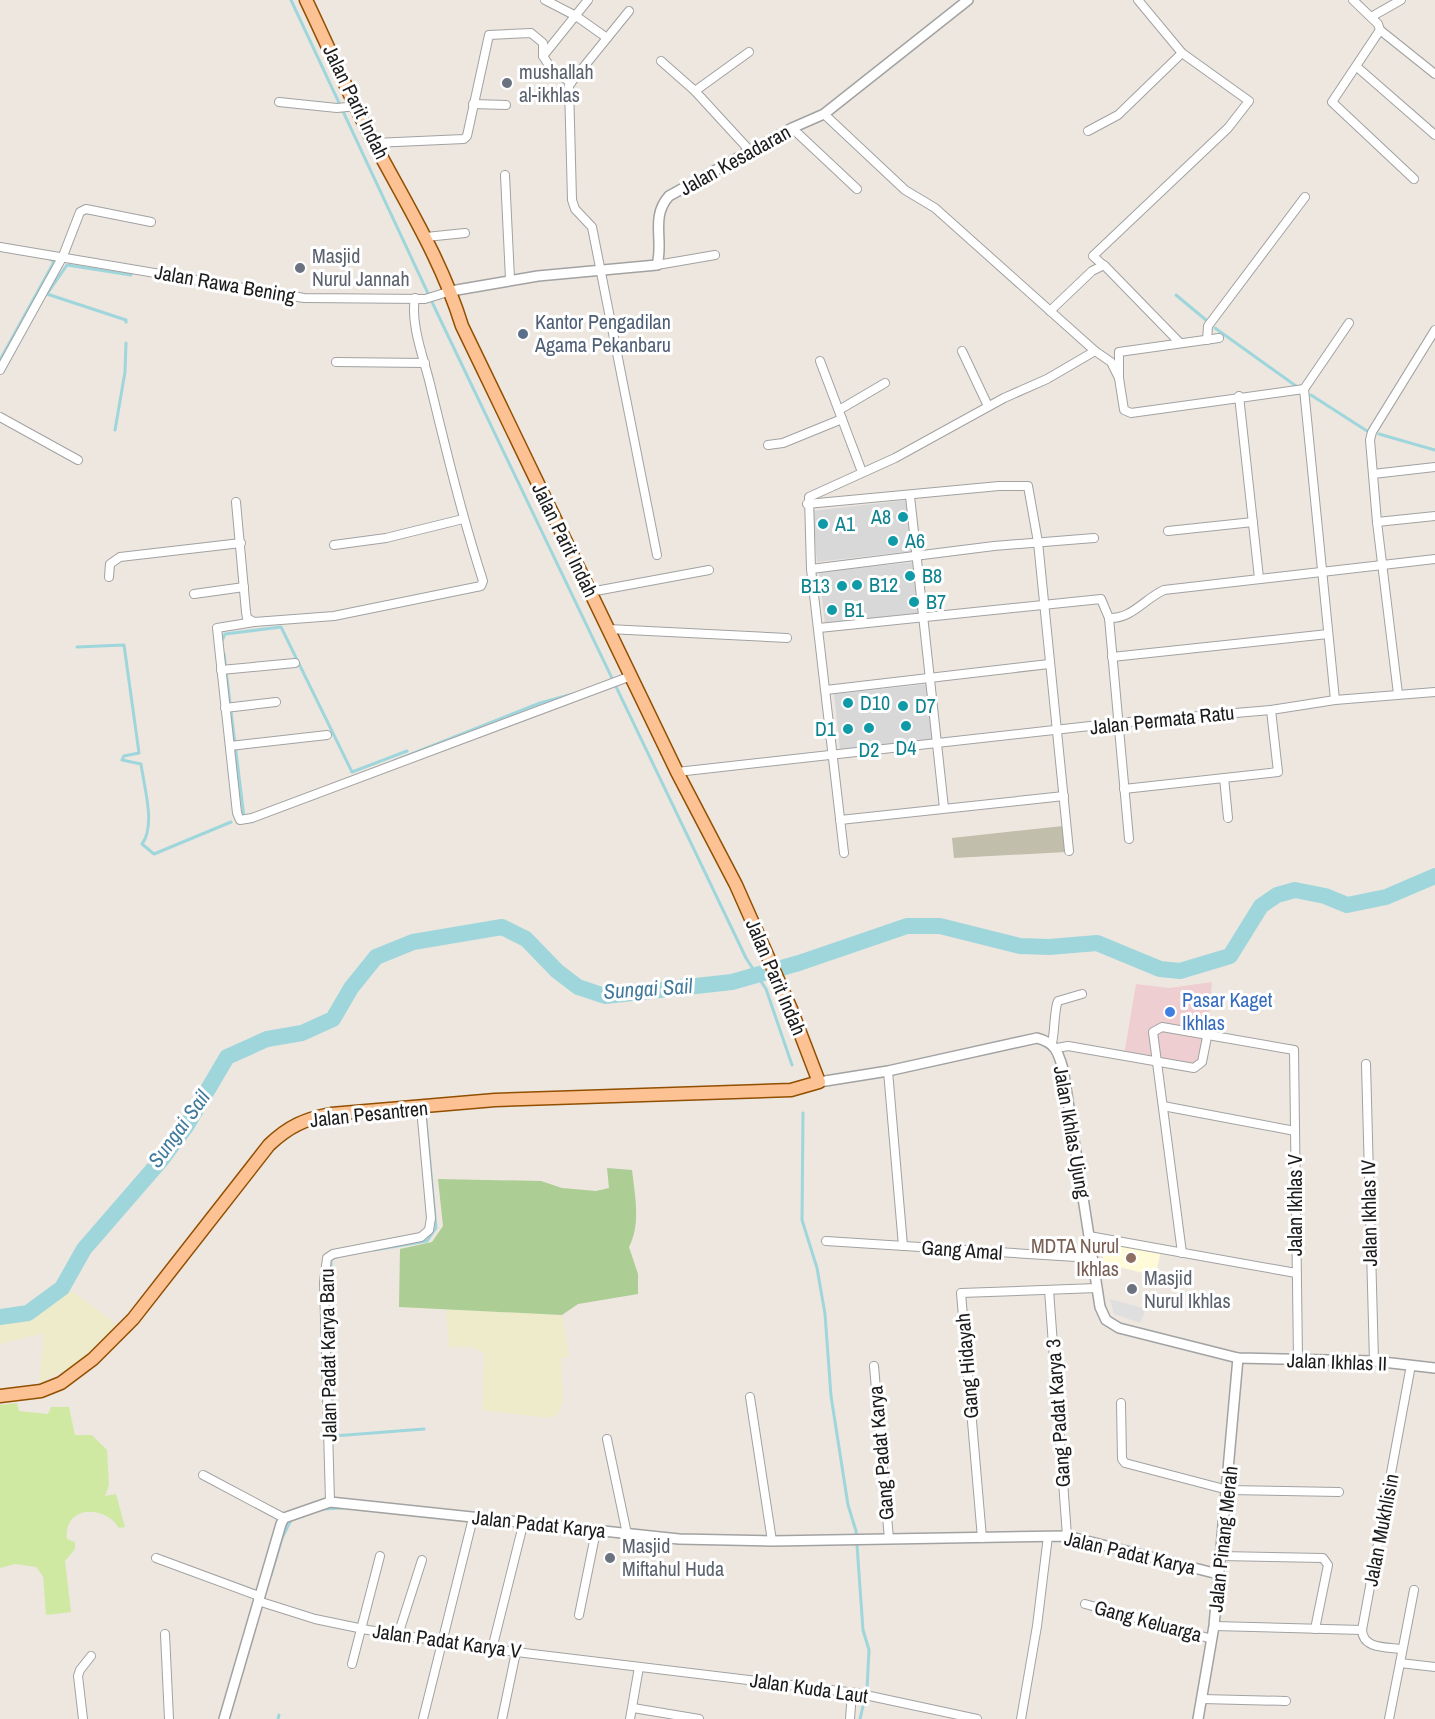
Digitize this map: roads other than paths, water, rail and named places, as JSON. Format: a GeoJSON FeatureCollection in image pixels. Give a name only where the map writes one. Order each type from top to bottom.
{"type":"FeatureCollection","features":[{"type":"Feature","properties":{"kind":"main road","name":"Jalan Parit Indah"},"geometry":{"type":"LineString","coordinates":[[306,0],[353,106],[426,237],[451,291],[462,327],[608,629],[626,677],[736,885],[791,1009],[819,1082]]}},
{"type":"Feature","properties":{"kind":"main road","name":"Jalan Pesantren"},"geometry":{"type":"LineString","coordinates":[[0,1396],[41,1391],[61,1383],[93,1359],[133,1319],[258,1158],[286,1129],[306,1118],[331,1114],[536,1098],[791,1090],[819,1082]]}},
{"type":"Feature","properties":{"kind":"street"},"geometry":{"type":"LineString","coordinates":[[545,0],[576,16],[608,38]]}},
{"type":"Feature","properties":{"kind":"street"},"geometry":{"type":"LineString","coordinates":[[543,56],[588,0]]}},
{"type":"Feature","properties":{"kind":"street","name":"Jalan Kesadaran"},"geometry":{"type":"LineString","coordinates":[[657,265],[660,253],[657,218],[662,203],[669,196],[792,128],[824,114],[969,0]]}},
{"type":"Feature","properties":{"kind":"street"},"geometry":{"type":"LineString","coordinates":[[1138,0],[1182,53],[1250,101],[1228,128],[1093,256],[1180,343]]}},
{"type":"Feature","properties":{"kind":"street"},"geometry":{"type":"LineString","coordinates":[[1353,0],[1371,17],[1380,30],[1435,74]]}},
{"type":"Feature","properties":{"kind":"street"},"geometry":{"type":"LineString","coordinates":[[1371,17],[1401,0]]}},
{"type":"Feature","properties":{"kind":"street"},"geometry":{"type":"LineString","coordinates":[[630,11],[571,83],[568,104],[572,200],[575,209],[592,227],[657,555]]}},
{"type":"Feature","properties":{"kind":"street"},"geometry":{"type":"LineString","coordinates":[[1380,30],[1357,67],[1334,97],[1334,105],[1414,179]]}},
{"type":"Feature","properties":{"kind":"street"},"geometry":{"type":"LineString","coordinates":[[374,143],[461,141],[467,136],[489,35],[531,33],[543,43],[543,56],[550,67],[571,83]]}},
{"type":"Feature","properties":{"kind":"street"},"geometry":{"type":"LineString","coordinates":[[695,92],[749,52]]}},
{"type":"Feature","properties":{"kind":"street"},"geometry":{"type":"LineString","coordinates":[[1088,131],[1118,115],[1182,53]]}},
{"type":"Feature","properties":{"kind":"street"},"geometry":{"type":"LineString","coordinates":[[661,61],[695,92],[751,152]]}},
{"type":"Feature","properties":{"kind":"street"},"geometry":{"type":"LineString","coordinates":[[1357,67],[1435,135]]}},
{"type":"Feature","properties":{"kind":"street"},"geometry":{"type":"LineString","coordinates":[[279,102],[337,108],[353,106]]}},
{"type":"Feature","properties":{"kind":"street"},"geometry":{"type":"LineString","coordinates":[[473,104],[506,105]]}},
{"type":"Feature","properties":{"kind":"street"},"geometry":{"type":"LineString","coordinates":[[824,114],[905,190],[935,208],[1095,351],[1111,362],[1119,378]]}},
{"type":"Feature","properties":{"kind":"street"},"geometry":{"type":"LineString","coordinates":[[792,128],[858,189]]}},
{"type":"Feature","properties":{"kind":"street"},"geometry":{"type":"LineString","coordinates":[[505,175],[510,279]]}},
{"type":"Feature","properties":{"kind":"street"},"geometry":{"type":"LineString","coordinates":[[1207,340],[1208,326],[1305,197]]}},
{"type":"Feature","properties":{"kind":"street"},"geometry":{"type":"LineString","coordinates":[[0,370],[63,256],[77,216],[83,209],[151,222]]}},
{"type":"Feature","properties":{"kind":"street"},"geometry":{"type":"LineString","coordinates":[[426,237],[465,233]]}},
{"type":"Feature","properties":{"kind":"street","name":"Jalan Rawa Bening"},"geometry":{"type":"LineString","coordinates":[[0,247],[304,298],[424,299],[451,291]]}},
{"type":"Feature","properties":{"kind":"street"},"geometry":{"type":"LineString","coordinates":[[451,291],[510,279],[657,265],[715,255]]}},
{"type":"Feature","properties":{"kind":"street"},"geometry":{"type":"LineString","coordinates":[[1050,311],[1092,271],[1103,265]]}},
{"type":"Feature","properties":{"kind":"street"},"geometry":{"type":"LineString","coordinates":[[415,298],[414,311],[424,363],[463,519],[483,581],[479,587],[334,616],[254,622],[216,628],[237,816],[244,820],[602,688],[626,677]]}},
{"type":"Feature","properties":{"kind":"street"},"geometry":{"type":"LineString","coordinates":[[1335,700],[1304,389],[1349,323]]}},
{"type":"Feature","properties":{"kind":"street"},"geometry":{"type":"LineString","coordinates":[[1398,694],[1369,450],[1372,432],[1435,330]]}},
{"type":"Feature","properties":{"kind":"street"},"geometry":{"type":"LineString","coordinates":[[1219,338],[1119,352],[1119,378],[1123,407],[1128,413],[1239,396],[1304,389]]}},
{"type":"Feature","properties":{"kind":"street"},"geometry":{"type":"LineString","coordinates":[[962,351],[988,406]]}},
{"type":"Feature","properties":{"kind":"street"},"geometry":{"type":"LineString","coordinates":[[844,853],[811,569],[807,504],[809,497],[895,458],[988,406],[1047,379],[1095,351]]}},
{"type":"Feature","properties":{"kind":"street"},"geometry":{"type":"LineString","coordinates":[[820,361],[862,472]]}},
{"type":"Feature","properties":{"kind":"street"},"geometry":{"type":"LineString","coordinates":[[336,362],[424,363]]}},
{"type":"Feature","properties":{"kind":"street"},"geometry":{"type":"LineString","coordinates":[[838,410],[885,383]]}},
{"type":"Feature","properties":{"kind":"street"},"geometry":{"type":"LineString","coordinates":[[1239,396],[1259,578]]}},
{"type":"Feature","properties":{"kind":"street"},"geometry":{"type":"LineString","coordinates":[[0,417],[78,460]]}},
{"type":"Feature","properties":{"kind":"street"},"geometry":{"type":"LineString","coordinates":[[768,445],[783,443],[842,419]]}},
{"type":"Feature","properties":{"kind":"street"},"geometry":{"type":"LineString","coordinates":[[1373,474],[1435,467]]}},
{"type":"Feature","properties":{"kind":"street"},"geometry":{"type":"LineString","coordinates":[[807,504],[1025,484],[1029,488],[1038,542],[1069,850]]}},
{"type":"Feature","properties":{"kind":"street"},"geometry":{"type":"LineString","coordinates":[[909,496],[944,808]]}},
{"type":"Feature","properties":{"kind":"street"},"geometry":{"type":"LineString","coordinates":[[236,502],[247,618],[254,622]]}},
{"type":"Feature","properties":{"kind":"street"},"geometry":{"type":"LineString","coordinates":[[1377,522],[1435,516]]}},
{"type":"Feature","properties":{"kind":"street"},"geometry":{"type":"LineString","coordinates":[[334,545],[386,538],[463,519]]}},
{"type":"Feature","properties":{"kind":"street"},"geometry":{"type":"LineString","coordinates":[[1168,531],[1253,522]]}},
{"type":"Feature","properties":{"kind":"street"},"geometry":{"type":"LineString","coordinates":[[811,569],[1038,542],[1095,538]]}},
{"type":"Feature","properties":{"kind":"street"},"geometry":{"type":"LineString","coordinates":[[109,578],[110,564],[120,557],[241,543]]}},
{"type":"Feature","properties":{"kind":"street"},"geometry":{"type":"LineString","coordinates":[[1109,618],[1124,617],[1153,595],[1164,590],[1435,559]]}},
{"type":"Feature","properties":{"kind":"street"},"geometry":{"type":"LineString","coordinates":[[590,592],[709,570]]}},
{"type":"Feature","properties":{"kind":"street"},"geometry":{"type":"LineString","coordinates":[[194,594],[244,587]]}},
{"type":"Feature","properties":{"kind":"street"},"geometry":{"type":"LineString","coordinates":[[819,628],[1101,599],[1109,618],[1129,839]]}},
{"type":"Feature","properties":{"kind":"street"},"geometry":{"type":"LineString","coordinates":[[608,629],[787,638]]}},
{"type":"Feature","properties":{"kind":"street"},"geometry":{"type":"LineString","coordinates":[[1112,657],[1328,634]]}},
{"type":"Feature","properties":{"kind":"street"},"geometry":{"type":"LineString","coordinates":[[221,670],[295,663]]}},
{"type":"Feature","properties":{"kind":"street"},"geometry":{"type":"LineString","coordinates":[[826,690],[1049,664]]}},
{"type":"Feature","properties":{"kind":"street","name":"Jalan Permata Ratu"},"geometry":{"type":"LineString","coordinates":[[677,772],[1117,723],[1270,710],[1335,700],[1435,692]]}},
{"type":"Feature","properties":{"kind":"street"},"geometry":{"type":"LineString","coordinates":[[225,708],[276,702]]}},
{"type":"Feature","properties":{"kind":"street"},"geometry":{"type":"LineString","coordinates":[[1124,789],[1278,772],[1270,710]]}},
{"type":"Feature","properties":{"kind":"street"},"geometry":{"type":"LineString","coordinates":[[230,746],[327,735]]}},
{"type":"Feature","properties":{"kind":"street"},"geometry":{"type":"LineString","coordinates":[[1224,778],[1228,818]]}},
{"type":"Feature","properties":{"kind":"street"},"geometry":{"type":"LineString","coordinates":[[840,820],[1064,796]]}},
{"type":"Feature","properties":{"kind":"street"},"geometry":{"type":"LineString","coordinates":[[1082,994],[1058,1001],[1055,1006],[1054,1045],[1068,1046],[1158,1061],[1198,1067],[1202,1062],[1207,1037],[1158,1028],[1153,1032],[1158,1061],[1182,1252]]}},
{"type":"Feature","properties":{"kind":"street","name":"Jalan Ikhlas V"},"geometry":{"type":"LineString","coordinates":[[1207,1037],[1294,1050],[1298,1360]]}},
{"type":"Feature","properties":{"kind":"street","name":"Jalan Ikhlas Ujung"},"geometry":{"type":"LineString","coordinates":[[819,1082],[888,1071],[1038,1038],[1054,1045],[1077,1142],[1092,1258],[1103,1315],[1114,1326],[1238,1358]]}},
{"type":"Feature","properties":{"kind":"street","name":"Jalan Ikhlas IV"},"geometry":{"type":"LineString","coordinates":[[1366,1064],[1374,1361]]}},
{"type":"Feature","properties":{"kind":"street","name":"Gang Amal"},"geometry":{"type":"LineString","coordinates":[[888,1071],[903,1246]]}},
{"type":"Feature","properties":{"kind":"street"},"geometry":{"type":"LineString","coordinates":[[1163,1106],[1295,1131]]}},
{"type":"Feature","properties":{"kind":"street","name":"Jalan Padat Karya Baru"},"geometry":{"type":"LineString","coordinates":[[330,1502],[330,1434],[324,1282],[327,1258],[333,1254],[422,1237],[429,1230],[431,1218],[421,1108]]}},
{"type":"Feature","properties":{"kind":"street"},"geometry":{"type":"LineString","coordinates":[[1089,1236],[1296,1273]]}},
{"type":"Feature","properties":{"kind":"street","name":"Gang Amal"},"geometry":{"type":"LineString","coordinates":[[826,1241],[1092,1258]]}},
{"type":"Feature","properties":{"kind":"street","name":"Gang Hidayah"},"geometry":{"type":"LineString","coordinates":[[982,1538],[961,1293],[1097,1288]]}},
{"type":"Feature","properties":{"kind":"street","name":"Gang Padat Karya 3"},"geometry":{"type":"LineString","coordinates":[[1049,1290],[1067,1536]]}},
{"type":"Feature","properties":{"kind":"street","name":"Jalan Ikhlas II"},"geometry":{"type":"LineString","coordinates":[[1238,1358],[1374,1361],[1435,1368]]}},
{"type":"Feature","properties":{"kind":"street","name":"Jalan Pinang Merah"},"geometry":{"type":"LineString","coordinates":[[1198,1719],[1214,1626],[1228,1491],[1238,1358]]}},
{"type":"Feature","properties":{"kind":"street","name":"Jalan Mukhlisin"},"geometry":{"type":"LineString","coordinates":[[1362,1630],[1411,1365]]}},
{"type":"Feature","properties":{"kind":"street","name":"Gang Padat Karya"},"geometry":{"type":"LineString","coordinates":[[874,1366],[889,1539]]}},
{"type":"Feature","properties":{"kind":"street"},"geometry":{"type":"LineString","coordinates":[[750,1397],[772,1541]]}},
{"type":"Feature","properties":{"kind":"street"},"geometry":{"type":"LineString","coordinates":[[1121,1403],[1122,1459],[1125,1463],[1228,1491],[1339,1492]]}},
{"type":"Feature","properties":{"kind":"street"},"geometry":{"type":"LineString","coordinates":[[607,1439],[627,1534]]}},
{"type":"Feature","properties":{"kind":"street"},"geometry":{"type":"LineString","coordinates":[[203,1475],[284,1518],[224,1719]]}},
{"type":"Feature","properties":{"kind":"street","name":"Jalan Padat Karya"},"geometry":{"type":"LineString","coordinates":[[284,1518],[330,1502],[679,1539],[772,1541],[1067,1536],[1218,1574]]}},
{"type":"Feature","properties":{"kind":"street"},"geometry":{"type":"LineString","coordinates":[[423,1719],[440,1641],[473,1518]]}},
{"type":"Feature","properties":{"kind":"street"},"geometry":{"type":"LineString","coordinates":[[492,1649],[524,1521]]}},
{"type":"Feature","properties":{"kind":"street"},"geometry":{"type":"LineString","coordinates":[[579,1615],[596,1530]]}},
{"type":"Feature","properties":{"kind":"street"},"geometry":{"type":"LineString","coordinates":[[1021,1719],[1037,1626],[1048,1536]]}},
{"type":"Feature","properties":{"kind":"street"},"geometry":{"type":"LineString","coordinates":[[352,1664],[359,1628],[380,1556]]}},
{"type":"Feature","properties":{"kind":"street"},"geometry":{"type":"LineString","coordinates":[[1220,1556],[1323,1558],[1328,1565],[1315,1629]]}},
{"type":"Feature","properties":{"kind":"street","name":"Jalan Padat Karya V"},"geometry":{"type":"LineString","coordinates":[[156,1558],[315,1619],[398,1635],[492,1649],[639,1667]]}},
{"type":"Feature","properties":{"kind":"street"},"geometry":{"type":"LineString","coordinates":[[398,1635],[422,1560]]}},
{"type":"Feature","properties":{"kind":"street"},"geometry":{"type":"LineString","coordinates":[[1389,1719],[1413,1590]]}},
{"type":"Feature","properties":{"kind":"street","name":"Gang Keluarga"},"geometry":{"type":"LineString","coordinates":[[1085,1604],[1212,1639]]}},
{"type":"Feature","properties":{"kind":"street"},"geometry":{"type":"LineString","coordinates":[[1214,1626],[1362,1630],[1363,1640],[1367,1644],[1402,1649]]}},
{"type":"Feature","properties":{"kind":"street"},"geometry":{"type":"LineString","coordinates":[[165,1634],[169,1719]]}},
{"type":"Feature","properties":{"kind":"street"},"geometry":{"type":"LineString","coordinates":[[502,1719],[516,1652]]}},
{"type":"Feature","properties":{"kind":"street"},"geometry":{"type":"LineString","coordinates":[[83,1719],[78,1676],[80,1670],[92,1656]]}},
{"type":"Feature","properties":{"kind":"street"},"geometry":{"type":"LineString","coordinates":[[1400,1663],[1435,1667]]}},
{"type":"Feature","properties":{"kind":"street"},"geometry":{"type":"LineString","coordinates":[[630,1719],[639,1667]]}},
{"type":"Feature","properties":{"kind":"street","name":"Jalan Kuda Laut"},"geometry":{"type":"LineString","coordinates":[[639,1667],[854,1693],[977,1719]]}},
{"type":"Feature","properties":{"kind":"street"},"geometry":{"type":"LineString","coordinates":[[850,1719],[854,1693]]}},
{"type":"Feature","properties":{"kind":"street"},"geometry":{"type":"LineString","coordinates":[[1202,1699],[1286,1701]]}},
{"type":"Feature","properties":{"kind":"street"},"geometry":{"type":"LineString","coordinates":[[633,1708],[699,1719]]}},
{"type":"Feature","properties":{"kind":"waterway"},"geometry":{"type":"LineString","coordinates":[[291,0],[440,319],[746,958],[766,989],[792,1065]]}},
{"type":"Feature","properties":{"kind":"waterway"},"geometry":{"type":"LineString","coordinates":[[0,360],[54,262],[49,258]]}},
{"type":"Feature","properties":{"kind":"waterway"},"geometry":{"type":"LineString","coordinates":[[126,322],[126,320],[47,294],[67,265],[131,275]]}},
{"type":"Feature","properties":{"kind":"waterway"},"geometry":{"type":"LineString","coordinates":[[1176,295],[1206,320]]}},
{"type":"Feature","properties":{"kind":"waterway"},"geometry":{"type":"LineString","coordinates":[[1215,328],[1296,386]]}},
{"type":"Feature","properties":{"kind":"waterway"},"geometry":{"type":"LineString","coordinates":[[115,430],[125,372],[126,343]]}},
{"type":"Feature","properties":{"kind":"waterway"},"geometry":{"type":"LineString","coordinates":[[1311,395],[1367,431]]}},
{"type":"Feature","properties":{"kind":"waterway"},"geometry":{"type":"LineString","coordinates":[[1379,434],[1435,450]]}},
{"type":"Feature","properties":{"kind":"waterway"},"geometry":{"type":"LineString","coordinates":[[222,641],[225,634],[281,627],[352,772],[407,751]]}},
{"type":"Feature","properties":{"kind":"waterway"},"geometry":{"type":"LineString","coordinates":[[77,647],[124,645],[139,753],[124,756],[122,760],[141,764],[149,816],[146,836],[142,844],[154,854],[231,822]]}},
{"type":"Feature","properties":{"kind":"waterway"},"geometry":{"type":"LineString","coordinates":[[224,654],[244,817]]}},
{"type":"Feature","properties":{"kind":"waterway"},"geometry":{"type":"LineString","coordinates":[[394,761],[540,703],[573,694]]}},
{"type":"Feature","properties":{"kind":"waterway","name":"Sungai Sail"},"geometry":{"type":"LineString","coordinates":[[0,1317],[28,1313],[62,1288],[84,1249],[162,1159],[187,1125],[227,1057],[267,1039],[302,1033],[333,1019],[351,988],[376,957],[413,942],[502,927],[526,939],[557,971],[578,987],[605,996],[732,982],[799,963],[907,926],[940,926],[1020,946],[1049,947],[1097,943],[1160,969],[1180,971],[1230,956],[1261,906],[1277,895],[1295,890],[1325,896],[1347,905],[1386,897],[1435,876]]}},
{"type":"Feature","properties":{"kind":"waterway"},"geometry":{"type":"LineString","coordinates":[[803,1113],[802,1220],[817,1268],[825,1314],[831,1396],[848,1505],[856,1531],[863,1630],[869,1650],[867,1689],[860,1719]]}},
{"type":"Feature","properties":{"kind":"waterway"},"geometry":{"type":"LineString","coordinates":[[374,1250],[427,1241],[436,1228],[426,1120]]}},
{"type":"Feature","properties":{"kind":"waterway"},"geometry":{"type":"LineString","coordinates":[[333,1427],[331,1259],[339,1256]]}},
{"type":"Feature","properties":{"kind":"waterway"},"geometry":{"type":"LineString","coordinates":[[334,1436],[424,1429]]}},
{"type":"Feature","properties":{"kind":"waterway"},"geometry":{"type":"LineString","coordinates":[[323,1509],[342,1508]]}},
{"type":"Feature","properties":{"kind":"waterway"},"geometry":{"type":"LineString","coordinates":[[271,1575],[282,1538],[291,1520]]}},
{"type":"Feature","properties":{"kind":"waterway"},"geometry":{"type":"LineString","coordinates":[[278,1719],[279,1715]]}},
{"type":"Feature","properties":{"kind":"place","name":"mushallah al-ikhlas"},"geometry":{"type":"Point","coordinates":[507,83]}},
{"type":"Feature","properties":{"kind":"place","name":"Masjid Nurul Jannah"},"geometry":{"type":"Point","coordinates":[300,268]}},
{"type":"Feature","properties":{"kind":"place","name":"Kantor Pengadilan Agama Pekanbaru"},"geometry":{"type":"Point","coordinates":[523,334]}},
{"type":"Feature","properties":{"kind":"place","name":"A8"},"geometry":{"type":"Point","coordinates":[903,517]}},
{"type":"Feature","properties":{"kind":"place","name":"A1"},"geometry":{"type":"Point","coordinates":[823,524]}},
{"type":"Feature","properties":{"kind":"place","name":"A6"},"geometry":{"type":"Point","coordinates":[893,541]}},
{"type":"Feature","properties":{"kind":"place","name":"B8"},"geometry":{"type":"Point","coordinates":[910,576]}},
{"type":"Feature","properties":{"kind":"place","name":"B12"},"geometry":{"type":"Point","coordinates":[857,585]}},
{"type":"Feature","properties":{"kind":"place","name":"B13"},"geometry":{"type":"Point","coordinates":[842,586]}},
{"type":"Feature","properties":{"kind":"place","name":"B7"},"geometry":{"type":"Point","coordinates":[914,602]}},
{"type":"Feature","properties":{"kind":"place","name":"B1"},"geometry":{"type":"Point","coordinates":[832,610]}},
{"type":"Feature","properties":{"kind":"place","name":"D10"},"geometry":{"type":"Point","coordinates":[848,703]}},
{"type":"Feature","properties":{"kind":"place","name":"D7"},"geometry":{"type":"Point","coordinates":[903,706]}},
{"type":"Feature","properties":{"kind":"place","name":"D4"},"geometry":{"type":"Point","coordinates":[906,726]}},
{"type":"Feature","properties":{"kind":"place","name":"D2"},"geometry":{"type":"Point","coordinates":[869,728]}},
{"type":"Feature","properties":{"kind":"place","name":"D1"},"geometry":{"type":"Point","coordinates":[848,729]}},
{"type":"Feature","properties":{"kind":"place","name":"Pasar Kaget Ikhlas"},"geometry":{"type":"Point","coordinates":[1170,1012]}},
{"type":"Feature","properties":{"kind":"place","name":"MDTA Nurul Ikhlas"},"geometry":{"type":"Point","coordinates":[1131,1258]}},
{"type":"Feature","properties":{"kind":"place","name":"Masjid Nurul Ikhlas"},"geometry":{"type":"Point","coordinates":[1132,1289]}},
{"type":"Feature","properties":{"kind":"place","name":"Masjid Miftahul Huda"},"geometry":{"type":"Point","coordinates":[610,1558]}}]}
